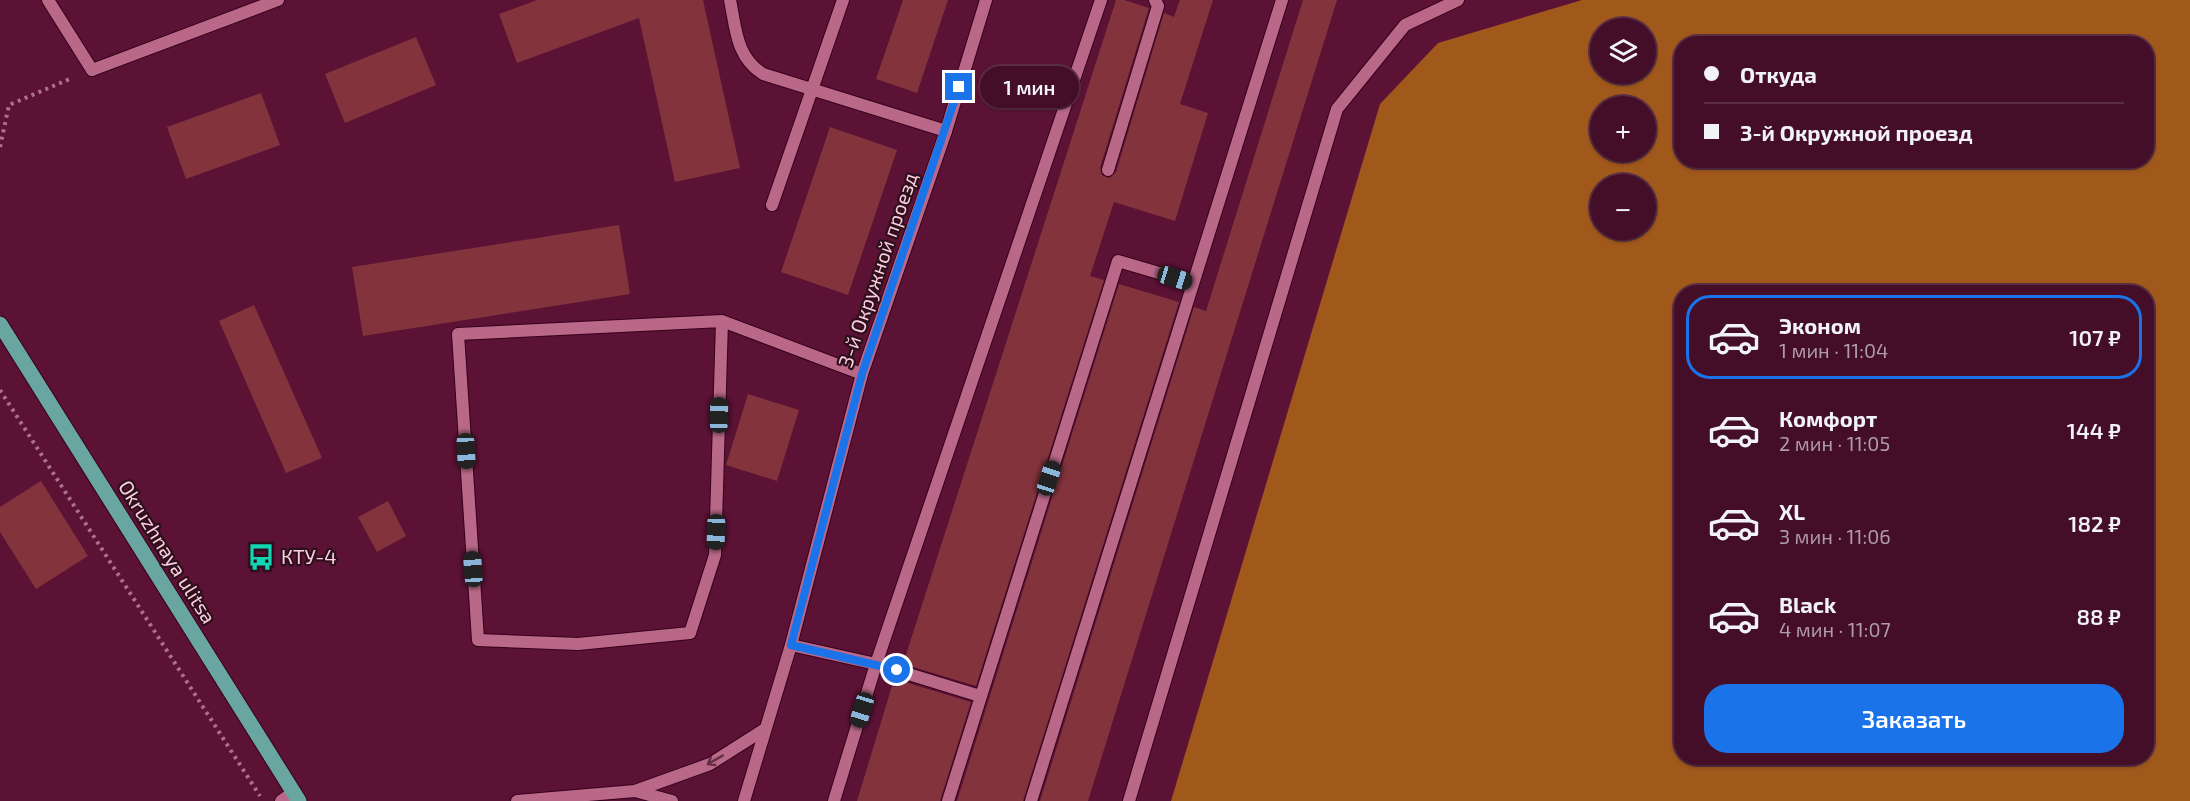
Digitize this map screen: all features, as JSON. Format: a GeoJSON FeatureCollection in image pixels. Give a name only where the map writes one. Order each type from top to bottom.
{"type":"FeatureCollection","features":[{"type":"Feature","properties":{"kind":"main road","name":"Okruzhnaya ulitsa"},"geometry":{"type":"LineString","coordinates":[[0,324],[297,797]]}},
{"type":"Feature","properties":{"kind":"street"},"geometry":{"type":"LineString","coordinates":[[48,0],[93,70],[278,0]]}},
{"type":"Feature","properties":{"kind":"street"},"geometry":{"type":"LineString","coordinates":[[730,0],[742,53],[752,67],[763,74],[946,131]]}},
{"type":"Feature","properties":{"kind":"street"},"geometry":{"type":"LineString","coordinates":[[772,205],[843,0]]}},
{"type":"Feature","properties":{"kind":"street","name":"3-й Окружной проезд"},"geometry":{"type":"LineString","coordinates":[[744,801],[791,645],[862,374],[946,131],[986,0]]}},
{"type":"Feature","properties":{"kind":"street"},"geometry":{"type":"LineString","coordinates":[[834,801],[876,664],[1101,0]]}},
{"type":"Feature","properties":{"kind":"street"},"geometry":{"type":"LineString","coordinates":[[1108,170],[1158,6],[1155,0]]}},
{"type":"Feature","properties":{"kind":"street"},"geometry":{"type":"LineString","coordinates":[[1031,801],[1282,0]]}},
{"type":"Feature","properties":{"kind":"street"},"geometry":{"type":"LineString","coordinates":[[1129,801],[1337,109],[1405,26],[1458,0]]}},
{"type":"Feature","properties":{"kind":"street"},"geometry":{"type":"LineString","coordinates":[[948,801],[1118,261],[1193,283]]}},
{"type":"Feature","properties":{"kind":"street"},"geometry":{"type":"LineString","coordinates":[[722,321],[715,555],[690,633],[578,644],[478,640],[458,334],[722,321],[862,374]]}},
{"type":"Feature","properties":{"kind":"street"},"geometry":{"type":"LineString","coordinates":[[791,645],[876,664],[980,696]]}},
{"type":"Feature","properties":{"kind":"street"},"geometry":{"type":"LineString","coordinates":[[517,801],[616,797],[710,764],[765,729]]}},
{"type":"Feature","properties":{"kind":"street"},"geometry":{"type":"LineString","coordinates":[[635,791],[672,801]]}},
{"type":"Feature","properties":{"kind":"street"},"geometry":{"type":"LineString","coordinates":[[281,801],[297,797]]}},
{"type":"Feature","properties":{"kind":"path"},"geometry":{"type":"LineString","coordinates":[[0,147],[9,105],[93,70]]}},
{"type":"Feature","properties":{"kind":"path"},"geometry":{"type":"LineString","coordinates":[[0,390],[263,801]]}},
{"type":"Feature","properties":{"kind":"shaded area"},"geometry":{"type":"Polygon","coordinates":[[[1582,0],[2190,0],[2190,801],[1171,801],[1380,104],[1438,43],[1582,0]]]}},
{"type":"Feature","properties":{"kind":"building"},"geometry":{"type":"Polygon","coordinates":[[[537,0],[703,0],[740,168],[675,182],[639,18],[517,63],[499,14],[537,0]]]}},
{"type":"Feature","properties":{"kind":"building"},"geometry":{"type":"Polygon","coordinates":[[[903,0],[948,0],[917,93],[876,79],[903,0]]]}},
{"type":"Feature","properties":{"kind":"building"},"geometry":{"type":"Polygon","coordinates":[[[1116,0],[1124,0],[1149,8],[1100,168],[1102,175],[1109,178],[1116,172],[1164,13],[1174,17],[1180,0],[1213,0],[1180,104],[1208,113],[1175,221],[1114,202],[1090,276],[1104,280],[976,686],[903,664],[1116,0]]]}},
{"type":"Feature","properties":{"kind":"building"},"geometry":{"type":"Polygon","coordinates":[[[1303,0],[1337,0],[1088,801],[1040,801],[1194,307],[1206,311],[1303,0]]]}},
{"type":"Feature","properties":{"kind":"building"},"geometry":{"type":"Polygon","coordinates":[[[416,37],[436,85],[345,123],[325,74],[416,37]]]}},
{"type":"Feature","properties":{"kind":"building"},"geometry":{"type":"Polygon","coordinates":[[[261,93],[280,145],[186,179],[167,127],[261,93]]]}},
{"type":"Feature","properties":{"kind":"building"},"geometry":{"type":"Polygon","coordinates":[[[830,127],[897,150],[848,295],[781,272],[830,127]]]}},
{"type":"Feature","properties":{"kind":"building"},"geometry":{"type":"Polygon","coordinates":[[[619,225],[630,294],[363,336],[352,267],[619,225]]]}},
{"type":"Feature","properties":{"kind":"building"},"geometry":{"type":"Polygon","coordinates":[[[1119,284],[1179,302],[1023,801],[957,801],[1119,284]]]}},
{"type":"Feature","properties":{"kind":"building"},"geometry":{"type":"Polygon","coordinates":[[[254,305],[322,458],[286,473],[219,321],[254,305]]]}},
{"type":"Feature","properties":{"kind":"building"},"geometry":{"type":"Polygon","coordinates":[[[748,394],[799,410],[777,481],[726,465],[748,394]]]}},
{"type":"Feature","properties":{"kind":"building"},"geometry":{"type":"Polygon","coordinates":[[[41,481],[88,556],[36,589],[0,532],[0,507],[41,481]]]}},
{"type":"Feature","properties":{"kind":"building"},"geometry":{"type":"Polygon","coordinates":[[[388,501],[406,536],[377,552],[358,517],[388,501]]]}},
{"type":"Feature","properties":{"kind":"building"},"geometry":{"type":"Polygon","coordinates":[[[898,680],[971,702],[940,801],[857,801],[892,686],[896,687],[898,680]]]}},
{"type":"Feature","properties":{"kind":"place","name":"КТУ-4"},"geometry":{"type":"Point","coordinates":[261,557]}},
{"type":"Feature","properties":{"kind":"route"},"geometry":{"type":"LineString","coordinates":[[897,670],[791,645],[862,374],[959,87]]}}]}
